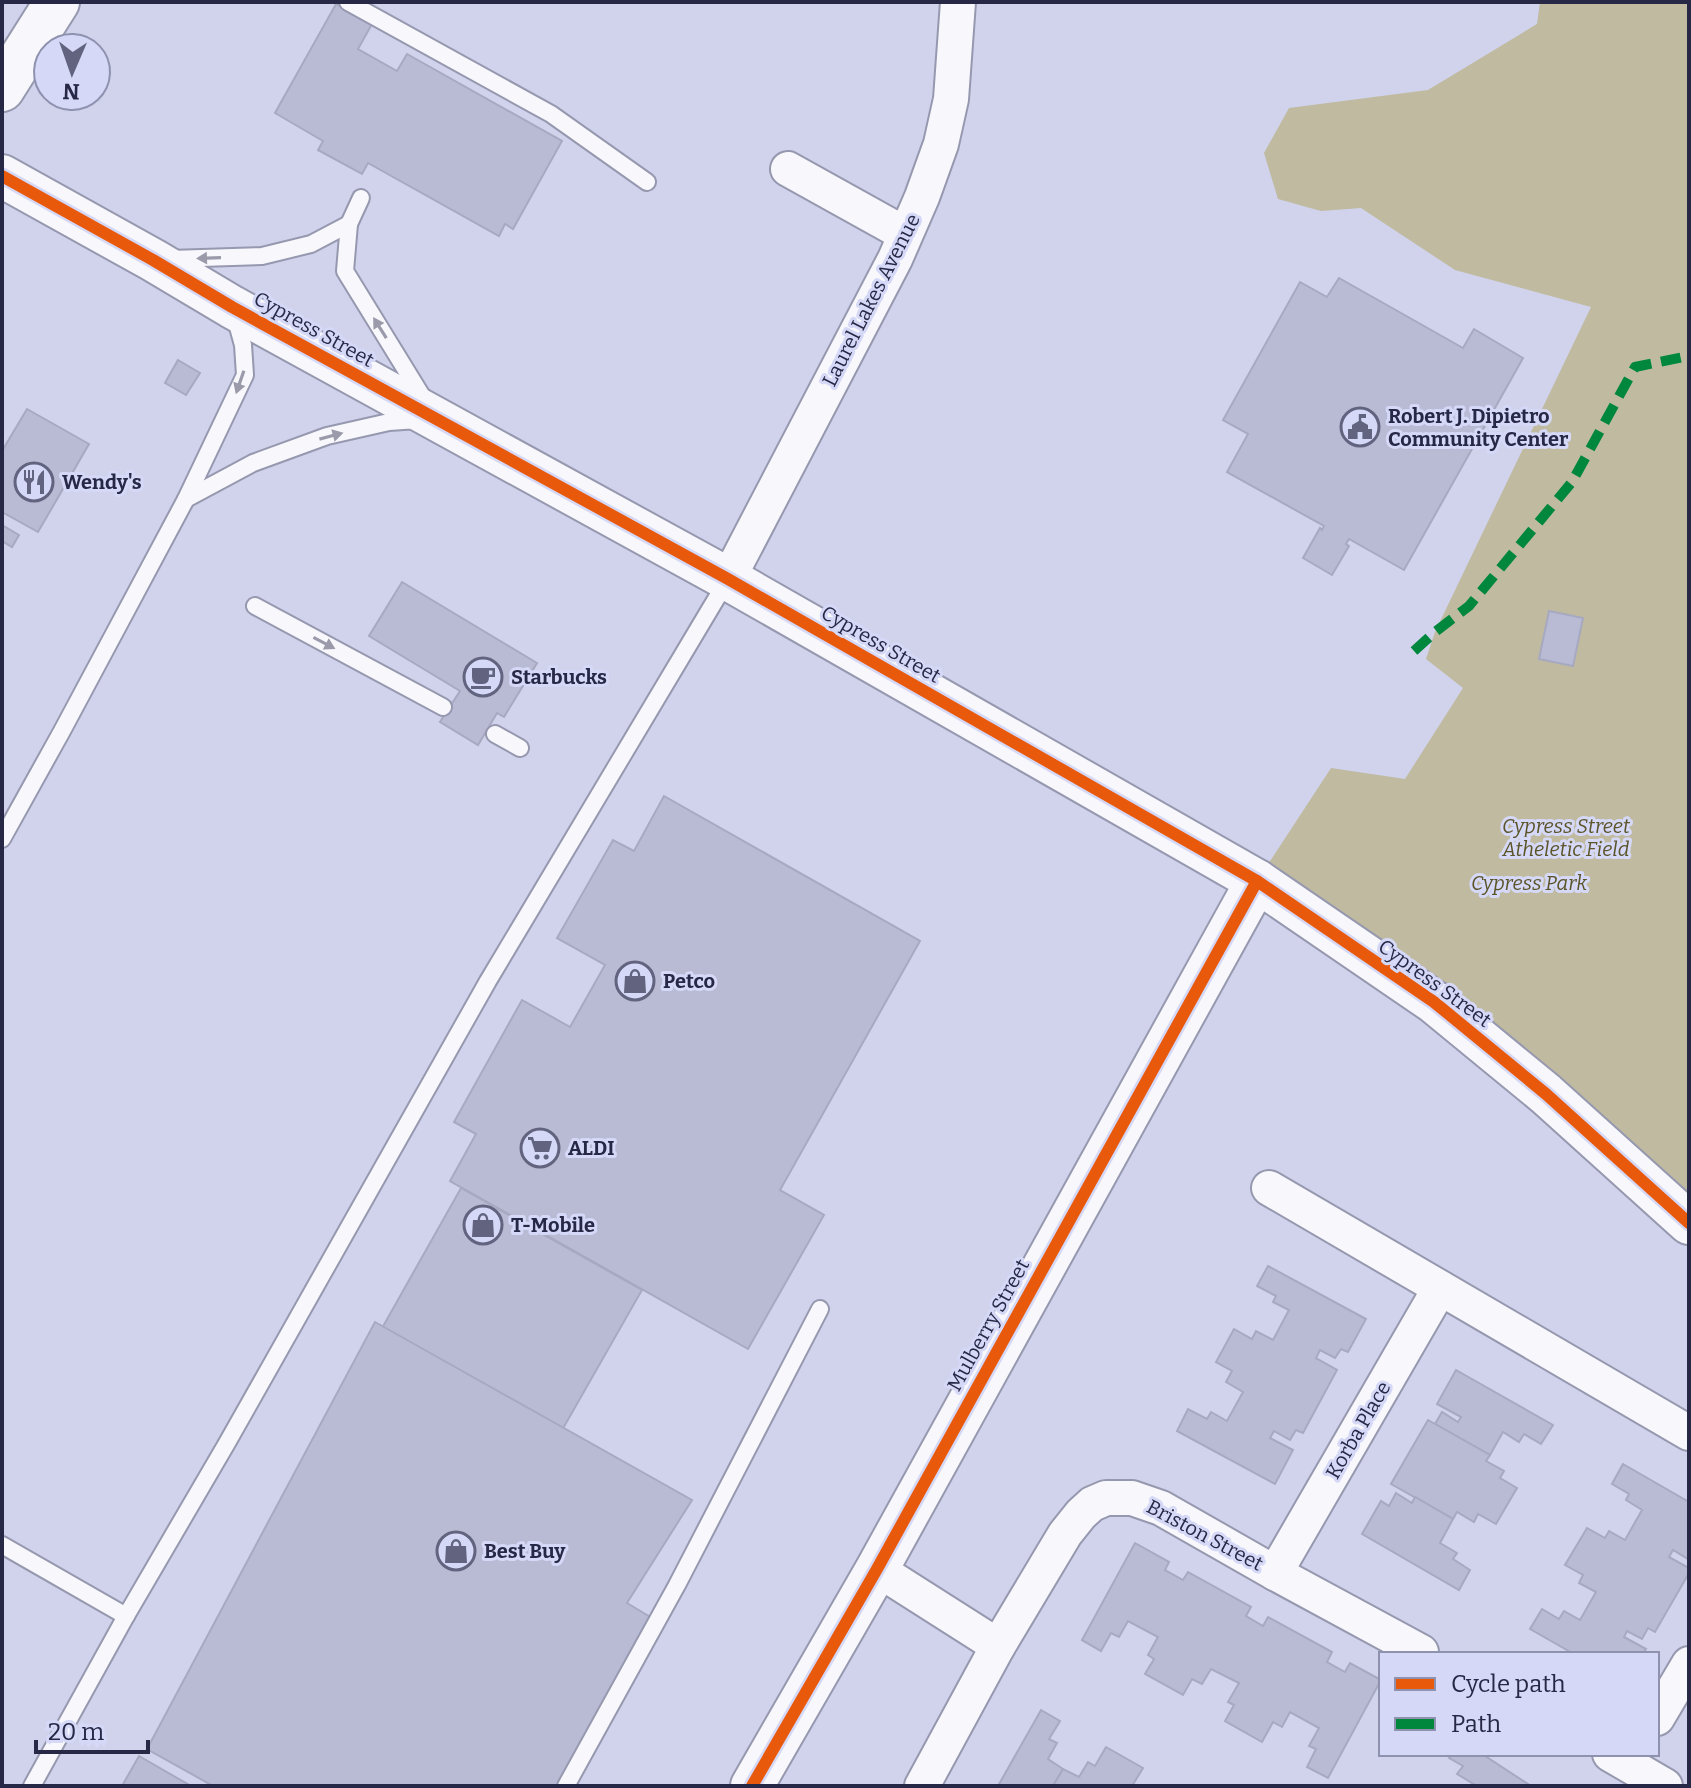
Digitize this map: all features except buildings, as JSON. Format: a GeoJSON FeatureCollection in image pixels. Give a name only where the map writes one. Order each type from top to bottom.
{"type":"FeatureCollection","features":[{"type":"Feature","properties":{"kind":"main road"},"geometry":{"type":"LineString","coordinates":[[2,89],[57,2]]}},
{"type":"Feature","properties":{"kind":"street","name":"Laurel Lakes Avenue"},"geometry":{"type":"LineString","coordinates":[[728,579],[895,259],[922,197],[941,144],[951,99],[958,2]]}},
{"type":"Feature","properties":{"kind":"street"},"geometry":{"type":"LineString","coordinates":[[788,169],[905,234]]}},
{"type":"Feature","properties":{"kind":"street","name":"Cypress Street"},"geometry":{"type":"LineString","coordinates":[[2,176],[232,307],[728,579],[1257,881],[1434,1002],[1546,1094],[1689,1223]]}},
{"type":"Feature","properties":{"kind":"street","name":"Mulberry Street"},"geometry":{"type":"LineString","coordinates":[[752,1786],[877,1569],[1257,881]]}},
{"type":"Feature","properties":{"kind":"street"},"geometry":{"type":"LineString","coordinates":[[1269,1188],[1689,1433]]}},
{"type":"Feature","properties":{"kind":"street","name":"Korba Place"},"geometry":{"type":"LineString","coordinates":[[1275,1573],[1440,1288]]}},
{"type":"Feature","properties":{"kind":"street","name":"Briston Street"},"geometry":{"type":"LineString","coordinates":[[922,1786],[998,1646],[1075,1520],[1092,1504],[1106,1498],[1132,1498],[1161,1508],[1421,1652]]}},
{"type":"Feature","properties":{"kind":"street"},"geometry":{"type":"LineString","coordinates":[[877,1569],[998,1646]]}},
{"type":"Feature","properties":{"kind":"street"},"geometry":{"type":"LineString","coordinates":[[1659,1715],[1689,1664]]}},
{"type":"Feature","properties":{"kind":"street"},"geometry":{"type":"LineString","coordinates":[[1623,1765],[1665,1786]]}},
{"type":"Feature","properties":{"kind":"lane"},"geometry":{"type":"LineString","coordinates":[[348,2],[551,114],[647,182]]}},
{"type":"Feature","properties":{"kind":"lane"},"geometry":{"type":"LineString","coordinates":[[186,499],[253,463],[327,436],[389,422],[436,418],[345,271],[349,224],[361,198]]}},
{"type":"Feature","properties":{"kind":"lane"},"geometry":{"type":"LineString","coordinates":[[153,260],[262,256],[311,244],[349,224]]}},
{"type":"Feature","properties":{"kind":"lane"},"geometry":{"type":"LineString","coordinates":[[2,839],[186,499],[245,375],[243,345],[232,307]]}},
{"type":"Feature","properties":{"kind":"lane"},"geometry":{"type":"LineString","coordinates":[[32,1786],[507,949],[728,579]]}},
{"type":"Feature","properties":{"kind":"lane"},"geometry":{"type":"LineString","coordinates":[[255,606],[443,707]]}},
{"type":"Feature","properties":{"kind":"lane"},"geometry":{"type":"LineString","coordinates":[[495,734],[520,748]]}},
{"type":"Feature","properties":{"kind":"lane"},"geometry":{"type":"LineString","coordinates":[[566,1786],[677,1585],[820,1309]]}},
{"type":"Feature","properties":{"kind":"lane"},"geometry":{"type":"LineString","coordinates":[[2,1545],[126,1616]]}},
{"type":"Feature","properties":{"kind":"green space","name":"Cypress Park"},"geometry":{"type":"Polygon","coordinates":[[[1540,2],[1689,2],[1689,1218],[1257,881],[1331,768],[1405,779],[1463,688],[1426,659],[1435,632],[1591,307],[1455,270],[1361,208],[1321,211],[1278,199],[1264,153],[1289,108],[1428,90],[1537,24],[1540,2]]]}},
{"type":"Feature","properties":{"kind":"marked path"},"geometry":{"type":"LineString","coordinates":[[1414,651],[1469,606],[1572,482],[1635,367],[1689,356]]}},
{"type":"Feature","properties":{"kind":"cycle path"},"geometry":{"type":"LineString","coordinates":[[2,176],[232,307],[728,579],[1257,881],[1434,1002],[1546,1094],[1689,1223]]}},
{"type":"Feature","properties":{"kind":"cycle path"},"geometry":{"type":"LineString","coordinates":[[752,1786],[877,1569],[1257,881]]}},
{"type":"Feature","properties":{"kind":"place","name":"Robert J. Dipietro Community Center"},"geometry":{"type":"Point","coordinates":[1360,427]}},
{"type":"Feature","properties":{"kind":"place","name":"Wendy's"},"geometry":{"type":"Point","coordinates":[34,482]}},
{"type":"Feature","properties":{"kind":"place","name":"Starbucks"},"geometry":{"type":"Point","coordinates":[483,677]}},
{"type":"Feature","properties":{"kind":"place","name":"Petco"},"geometry":{"type":"Point","coordinates":[635,981]}},
{"type":"Feature","properties":{"kind":"place","name":"ALDI"},"geometry":{"type":"Point","coordinates":[540,1148]}},
{"type":"Feature","properties":{"kind":"place","name":"T-Mobile"},"geometry":{"type":"Point","coordinates":[483,1225]}},
{"type":"Feature","properties":{"kind":"place","name":"Best Buy"},"geometry":{"type":"Point","coordinates":[456,1551]}},
{"type":"Feature","properties":{"kind":"park label","name":"Cypress Street Atheletic Field"},"geometry":{"type":"Point","coordinates":[1566,838]}}]}
